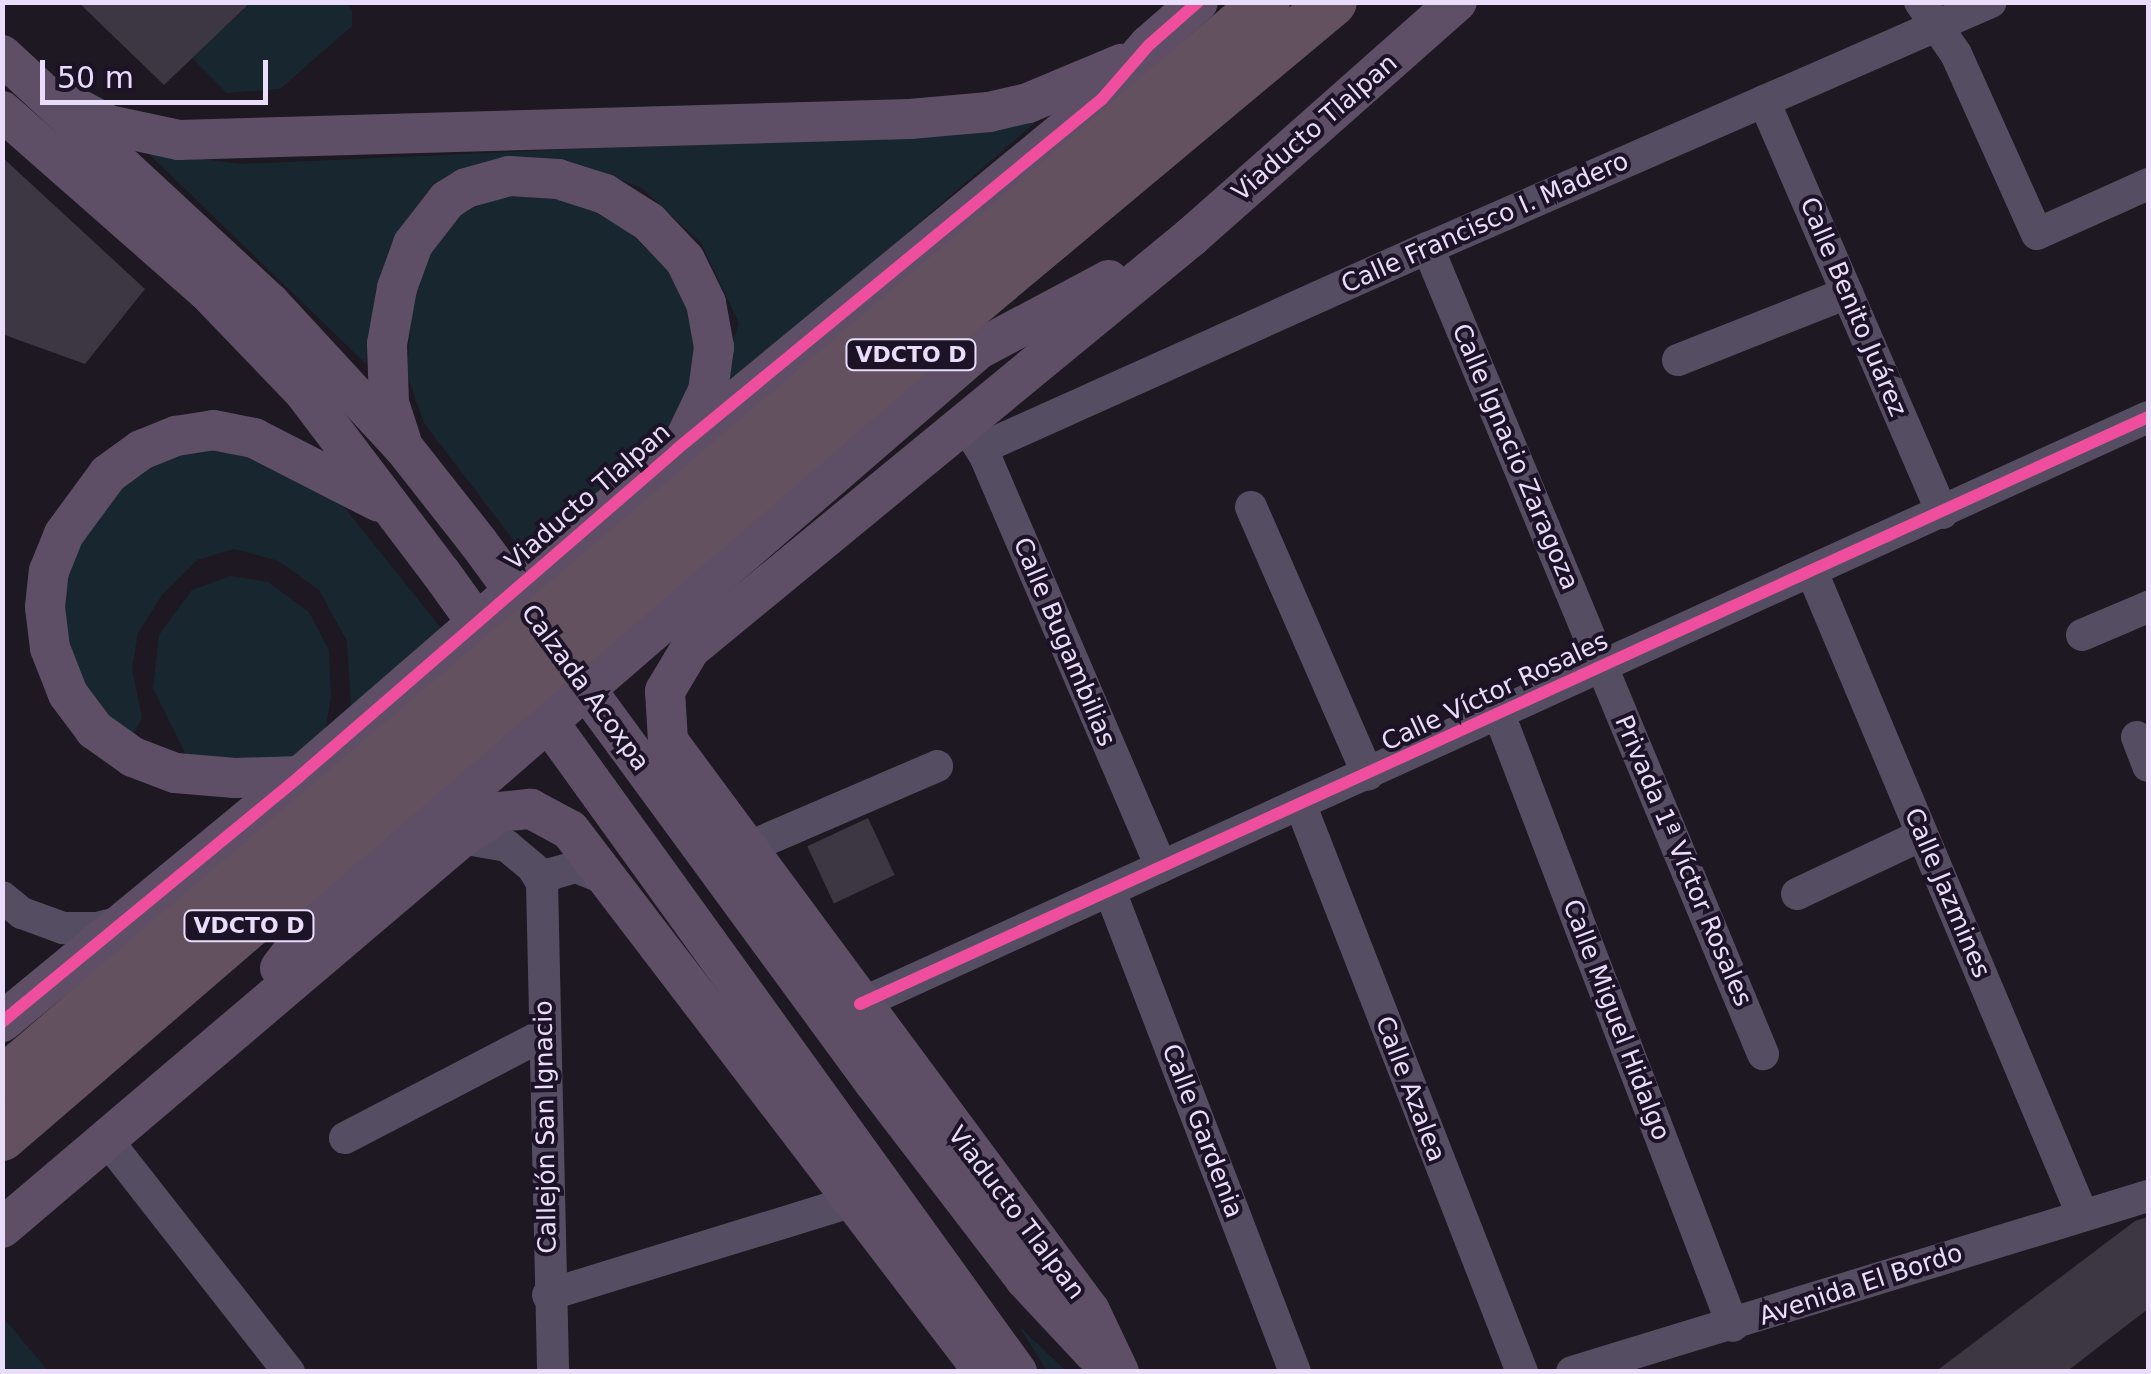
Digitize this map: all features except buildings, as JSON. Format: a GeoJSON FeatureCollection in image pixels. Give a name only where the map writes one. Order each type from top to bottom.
{"type":"FeatureCollection","features":[{"type":"Feature","properties":{"kind":"highway","name":"VDCTO D"},"geometry":{"type":"LineString","coordinates":[[2,1081],[1266,2]]}},
{"type":"Feature","properties":{"kind":"highway","name":"VDCTO D"},"geometry":{"type":"LineString","coordinates":[[2,1137],[911,354],[1333,2]]}},
{"type":"Feature","properties":{"kind":"main road","name":"Viaducto Tlalpan"},"geometry":{"type":"LineString","coordinates":[[2,1022],[300,776],[677,450],[1102,98],[1149,45],[1198,2]]}},
{"type":"Feature","properties":{"kind":"main road","name":"Viaducto Tlalpan"},"geometry":{"type":"LineString","coordinates":[[1120,1372],[1090,1311],[668,741],[663,708],[671,676],[690,649],[972,435],[1457,2]]}},
{"type":"Feature","properties":{"kind":"main road"},"geometry":{"type":"LineString","coordinates":[[38,88],[109,124],[179,140],[930,118],[1028,104],[1091,79],[1149,45]]}},
{"type":"Feature","properties":{"kind":"main road","name":"Calzada Acoxpa"},"geometry":{"type":"LineString","coordinates":[[2,55],[270,303],[404,448],[1026,1279],[1110,1372]]}},
{"type":"Feature","properties":{"kind":"main road","name":"Calzada Acoxpa"},"geometry":{"type":"LineString","coordinates":[[2,111],[206,290],[304,392],[441,573],[586,780],[1018,1372]]}},
{"type":"Feature","properties":{"kind":"main road"},"geometry":{"type":"LineString","coordinates":[[404,448],[389,402],[386,344],[397,288],[413,244],[447,200],[466,188],[509,176],[582,185],[628,206],[668,240],[698,282],[712,325],[712,370],[700,412],[677,450]]}},
{"type":"Feature","properties":{"kind":"main road"},"geometry":{"type":"LineString","coordinates":[[255,1010],[312,926],[979,349],[1191,237]]}},
{"type":"Feature","properties":{"kind":"main road"},"geometry":{"type":"LineString","coordinates":[[300,776],[235,778],[175,773],[134,757],[95,730],[68,694],[50,648],[45,606],[49,571],[73,520],[108,474],[140,450],[176,436],[213,430],[254,438],[296,455],[394,510]]}},
{"type":"Feature","properties":{"kind":"main road"},"geometry":{"type":"LineString","coordinates":[[2,1228],[461,838],[500,812],[532,809],[570,830],[984,1372]]}},
{"type":"Feature","properties":{"kind":"street","name":"Calle Francisco I. Madero"},"geometry":{"type":"LineString","coordinates":[[972,435],[1428,248],[1764,100],[1929,14],[1991,2]]}},
{"type":"Feature","properties":{"kind":"street"},"geometry":{"type":"LineString","coordinates":[[1929,14],[1956,54],[2037,234],[2148,184]]}},
{"type":"Feature","properties":{"kind":"street","name":"Calle Benito Juárez"},"geometry":{"type":"LineString","coordinates":[[1764,100],[1942,513]]}},
{"type":"Feature","properties":{"kind":"street","name":"Calle Ignacio Zaragoza"},"geometry":{"type":"LineString","coordinates":[[1428,248],[1602,667]]}},
{"type":"Feature","properties":{"kind":"street"},"geometry":{"type":"LineString","coordinates":[[1678,360],[1847,292]]}},
{"type":"Feature","properties":{"kind":"street","name":"Calle Víctor Rosales"},"geometry":{"type":"LineString","coordinates":[[860,1004],[2148,418]]}},
{"type":"Feature","properties":{"kind":"street","name":"Calle Bugambilias"},"geometry":{"type":"LineString","coordinates":[[972,435],[1160,866]]}},
{"type":"Feature","properties":{"kind":"street"},"geometry":{"type":"LineString","coordinates":[[1251,507],[1368,775]]}},
{"type":"Feature","properties":{"kind":"street","name":"Calle Jazmines"},"geometry":{"type":"LineString","coordinates":[[1812,572],[2082,1214]]}},
{"type":"Feature","properties":{"kind":"street"},"geometry":{"type":"LineString","coordinates":[[2082,636],[2148,607]]}},
{"type":"Feature","properties":{"kind":"street","name":"Privada 1ª Víctor Rosales"},"geometry":{"type":"LineString","coordinates":[[1602,667],[1763,1054]]}},
{"type":"Feature","properties":{"kind":"street","name":"Calle Miguel Hidalgo"},"geometry":{"type":"LineString","coordinates":[[1499,714],[1733,1326]]}},
{"type":"Feature","properties":{"kind":"street"},"geometry":{"type":"LineString","coordinates":[[746,848],[937,766]]}},
{"type":"Feature","properties":{"kind":"street","name":"Calle Azalea"},"geometry":{"type":"LineString","coordinates":[[1301,806],[1522,1372]]}},
{"type":"Feature","properties":{"kind":"street"},"geometry":{"type":"LineString","coordinates":[[1797,894],[1922,835]]}},
{"type":"Feature","properties":{"kind":"street"},"geometry":{"type":"LineString","coordinates":[[461,838],[507,846],[533,868],[542,883],[552,874],[576,868],[609,880]]}},
{"type":"Feature","properties":{"kind":"street","name":"Callejón San Ignacio"},"geometry":{"type":"LineString","coordinates":[[542,883],[552,1372]]}},
{"type":"Feature","properties":{"kind":"street","name":"Calle Gardenia"},"geometry":{"type":"LineString","coordinates":[[1110,891],[1294,1372]]}},
{"type":"Feature","properties":{"kind":"street"},"geometry":{"type":"LineString","coordinates":[[2,897],[22,913],[63,928],[97,928],[129,920]]}},
{"type":"Feature","properties":{"kind":"street"},"geometry":{"type":"LineString","coordinates":[[345,1138],[545,1034]]}},
{"type":"Feature","properties":{"kind":"street"},"geometry":{"type":"LineString","coordinates":[[107,1140],[289,1372]]}},
{"type":"Feature","properties":{"kind":"street","name":"Avenida El Bordo"},"geometry":{"type":"LineString","coordinates":[[1572,1372],[1733,1326],[2148,1196]]}},
{"type":"Feature","properties":{"kind":"street"},"geometry":{"type":"LineString","coordinates":[[548,1296],[854,1201]]}},
{"type":"Feature","properties":{"kind":"shaded area"},"geometry":{"type":"Polygon","coordinates":[[[251,3],[345,3],[352,10],[352,26],[280,89],[227,93],[192,58],[251,3]]]}},
{"type":"Feature","properties":{"kind":"shaded area"},"geometry":{"type":"Polygon","coordinates":[[[1067,95],[715,399],[739,323],[701,243],[642,188],[581,165],[485,165],[435,182],[406,221],[376,290],[366,364],[146,151],[240,164],[980,131],[1067,95]]]}},
{"type":"Feature","properties":{"kind":"shaded area"},"geometry":{"type":"Polygon","coordinates":[[[509,191],[572,199],[627,230],[674,276],[695,325],[693,375],[665,439],[524,554],[424,423],[407,374],[413,286],[447,221],[509,191]]]}},
{"type":"Feature","properties":{"kind":"shaded area"},"geometry":{"type":"Polygon","coordinates":[[[229,448],[328,487],[445,633],[351,707],[347,641],[319,590],[279,561],[234,549],[197,560],[162,595],[138,633],[132,668],[142,718],[131,739],[104,716],[70,670],[60,578],[79,532],[135,471],[176,453],[229,448]]]}},
{"type":"Feature","properties":{"kind":"shaded area"},"geometry":{"type":"Polygon","coordinates":[[[230,576],[268,582],[309,612],[329,650],[331,696],[324,740],[293,761],[186,755],[153,688],[159,635],[192,590],[230,576]]]}},
{"type":"Feature","properties":{"kind":"shaded area"},"geometry":{"type":"Polygon","coordinates":[[[3,1317],[48,1371],[3,1371],[3,1317]]]}},
{"type":"Feature","properties":{"kind":"shaded area"},"geometry":{"type":"Polygon","coordinates":[[[1019,1326],[1066,1371],[1047,1371],[1019,1326]]]}},
{"type":"Feature","properties":{"kind":"cycle path"},"geometry":{"type":"LineString","coordinates":[[2,1022],[300,776],[677,449],[1102,99],[1149,45],[1198,2]]}},
{"type":"Feature","properties":{"kind":"cycle path"},"geometry":{"type":"LineString","coordinates":[[860,1004],[2148,417]]}}]}
